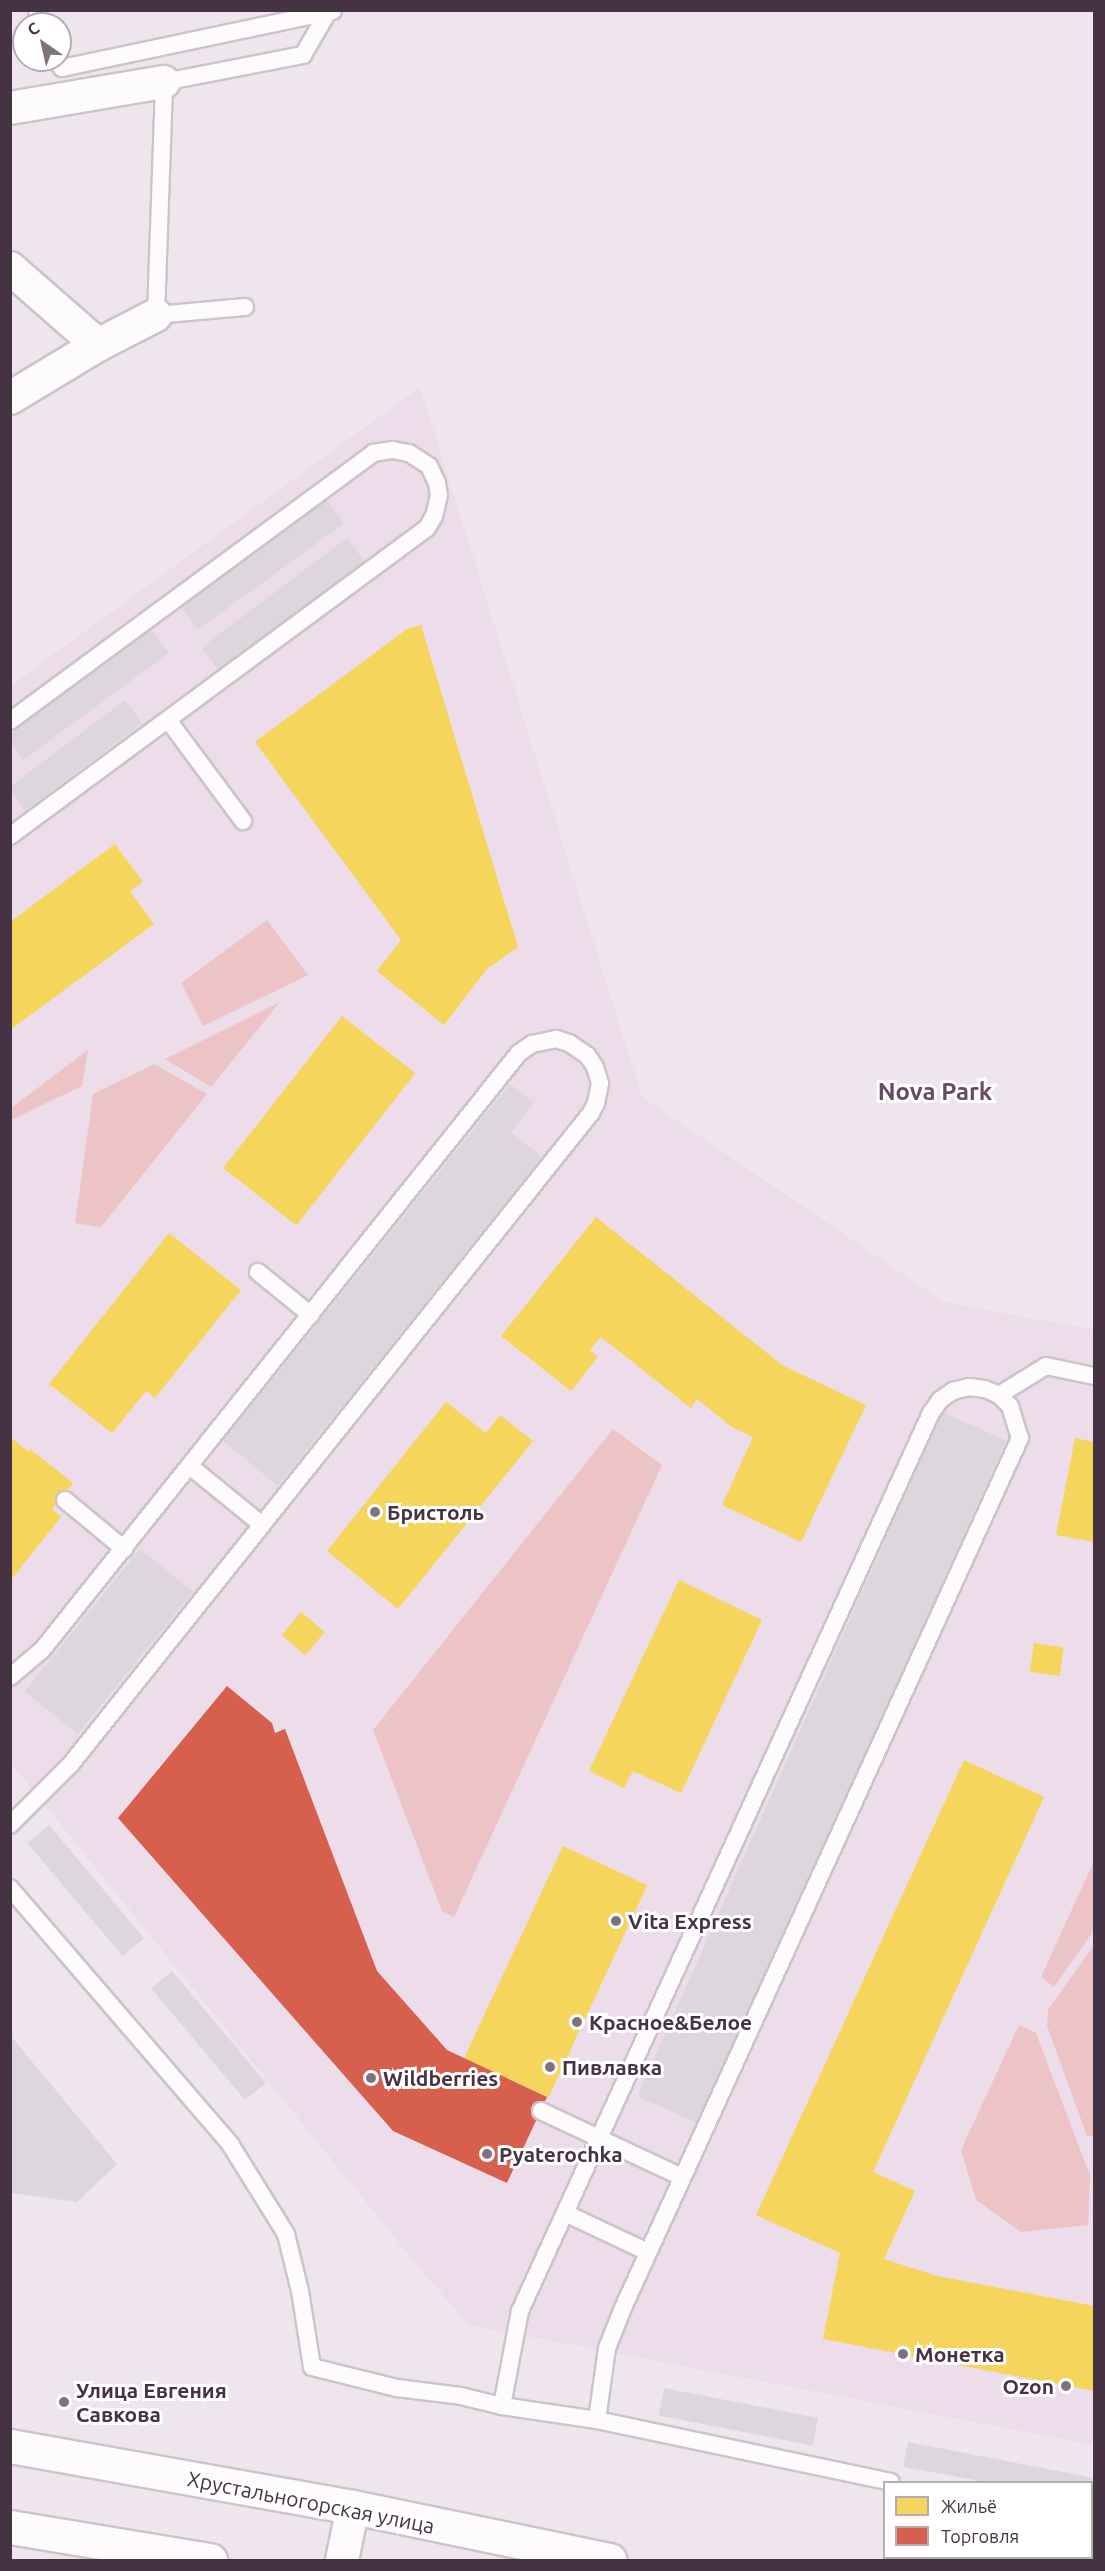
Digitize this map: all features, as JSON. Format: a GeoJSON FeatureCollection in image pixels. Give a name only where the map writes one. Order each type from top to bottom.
{"type":"FeatureCollection","features":[{"type":"Feature","properties":{"kind":"street"},"geometry":{"type":"LineString","coordinates":[[10,108],[164,81]]}},
{"type":"Feature","properties":{"kind":"street"},"geometry":{"type":"LineString","coordinates":[[10,268],[98,345]]}},
{"type":"Feature","properties":{"kind":"street"},"geometry":{"type":"LineString","coordinates":[[10,398],[98,345],[156,315]]}},
{"type":"Feature","properties":{"kind":"street","name":"Хрустальногорская улица"},"geometry":{"type":"LineString","coordinates":[[10,2446],[353,2508],[610,2560]]}},
{"type":"Feature","properties":{"kind":"street"},"geometry":{"type":"LineString","coordinates":[[342,2560],[353,2508]]}},
{"type":"Feature","properties":{"kind":"street"},"geometry":{"type":"LineString","coordinates":[[10,2527],[210,2560]]}},
{"type":"Feature","properties":{"kind":"lane"},"geometry":{"type":"LineString","coordinates":[[72,66],[332,11]]}},
{"type":"Feature","properties":{"kind":"lane"},"geometry":{"type":"LineString","coordinates":[[245,307],[156,315],[164,81],[303,55],[332,11]]}},
{"type":"Feature","properties":{"kind":"lane"},"geometry":{"type":"LineString","coordinates":[[10,721],[373,453],[393,450],[410,453],[429,466],[437,483],[439,495],[434,516],[427,528],[10,836]]}},
{"type":"Feature","properties":{"kind":"lane"},"geometry":{"type":"LineString","coordinates":[[168,720],[243,821]]}},
{"type":"Feature","properties":{"kind":"lane"},"geometry":{"type":"LineString","coordinates":[[10,1677],[42,1650],[191,1467],[519,1053],[532,1044],[556,1039],[576,1046],[587,1055],[595,1067],[600,1083],[596,1103],[591,1113],[71,1764],[10,1825]]}},
{"type":"Feature","properties":{"kind":"lane"},"geometry":{"type":"LineString","coordinates":[[258,1272],[311,1315]]}},
{"type":"Feature","properties":{"kind":"lane"},"geometry":{"type":"LineString","coordinates":[[999,1395],[1046,1366],[1095,1376]]}},
{"type":"Feature","properties":{"kind":"lane"},"geometry":{"type":"LineString","coordinates":[[502,2406],[520,2311],[931,1413],[940,1400],[953,1391],[969,1387],[985,1389],[999,1395],[1010,1406],[1020,1438],[648,2252],[607,2348],[597,2420]]}},
{"type":"Feature","properties":{"kind":"lane"},"geometry":{"type":"LineString","coordinates":[[191,1467],[262,1525]]}},
{"type":"Feature","properties":{"kind":"lane"},"geometry":{"type":"LineString","coordinates":[[65,1500],[124,1549]]}},
{"type":"Feature","properties":{"kind":"lane"},"geometry":{"type":"LineString","coordinates":[[10,1888],[230,2144],[286,2234],[300,2291],[312,2367],[397,2388],[461,2396],[502,2406],[597,2420],[886,2481]]}},
{"type":"Feature","properties":{"kind":"lane"},"geometry":{"type":"LineString","coordinates":[[541,2111],[682,2177]]}},
{"type":"Feature","properties":{"kind":"lane"},"geometry":{"type":"LineString","coordinates":[[565,2213],[648,2252]]}},
{"type":"Feature","properties":{"kind":"shaded area"},"geometry":{"type":"Polygon","coordinates":[[[420,387],[642,1097],[944,1302],[1094,1330],[1094,2445],[469,2325],[420,2269],[11,1763],[10,686],[420,387]]]}},
{"type":"Feature","properties":{"kind":"shaded area"},"geometry":{"type":"Polygon","coordinates":[[[327,500],[344,523],[198,630],[181,606],[327,500]]]}},
{"type":"Feature","properties":{"kind":"shaded area"},"geometry":{"type":"Polygon","coordinates":[[[347,538],[365,562],[220,671],[202,648],[347,538]]]}},
{"type":"Feature","properties":{"kind":"shaded area"},"geometry":{"type":"Polygon","coordinates":[[[151,629],[169,653],[23,760],[11,743],[11,734],[151,629]]]}},
{"type":"Feature","properties":{"kind":"shaded area"},"geometry":{"type":"Polygon","coordinates":[[[125,700],[142,723],[25,811],[11,791],[11,786],[125,700]]]}},
{"type":"Feature","properties":{"kind":"shaded area"},"geometry":{"type":"Polygon","coordinates":[[[267,920],[308,975],[203,1026],[181,983],[267,920]]]}},
{"type":"Feature","properties":{"kind":"shaded area"},"geometry":{"type":"Polygon","coordinates":[[[280,1002],[211,1087],[165,1059],[280,1002]]]}},
{"type":"Feature","properties":{"kind":"shaded area"},"geometry":{"type":"Polygon","coordinates":[[[88,1050],[82,1086],[11,1120],[11,1108],[88,1050]]]}},
{"type":"Feature","properties":{"kind":"shaded area"},"geometry":{"type":"Polygon","coordinates":[[[154,1064],[207,1094],[101,1227],[75,1223],[93,1094],[154,1064]]]}},
{"type":"Feature","properties":{"kind":"shaded area"},"geometry":{"type":"Polygon","coordinates":[[[510,1084],[534,1103],[511,1132],[542,1157],[278,1486],[223,1441],[510,1084]]]}},
{"type":"Feature","properties":{"kind":"shaded area"},"geometry":{"type":"Polygon","coordinates":[[[942,1412],[1006,1440],[701,2125],[637,2096],[942,1412]]]}},
{"type":"Feature","properties":{"kind":"shaded area"},"geometry":{"type":"Polygon","coordinates":[[[613,1429],[662,1465],[454,1917],[442,1911],[373,1730],[613,1429]]]}},
{"type":"Feature","properties":{"kind":"shaded area"},"geometry":{"type":"Polygon","coordinates":[[[140,1549],[193,1592],[78,1734],[25,1691],[140,1549]]]}},
{"type":"Feature","properties":{"kind":"shaded area"},"geometry":{"type":"Polygon","coordinates":[[[49,1825],[144,1938],[123,1956],[28,1843],[49,1825]]]}},
{"type":"Feature","properties":{"kind":"shaded area"},"geometry":{"type":"Polygon","coordinates":[[[1094,1861],[1094,1930],[1054,1987],[1041,1977],[1094,1861]]]}},
{"type":"Feature","properties":{"kind":"shaded area"},"geometry":{"type":"Polygon","coordinates":[[[1094,1945],[1094,2136],[1087,2136],[1047,2026],[1048,2010],[1094,1945]]]}},
{"type":"Feature","properties":{"kind":"shaded area"},"geometry":{"type":"Polygon","coordinates":[[[172,1971],[266,2083],[245,2100],[151,1988],[172,1971]]]}},
{"type":"Feature","properties":{"kind":"shaded area"},"geometry":{"type":"Polygon","coordinates":[[[1019,2025],[1036,2033],[1090,2176],[1088,2225],[1021,2232],[976,2200],[961,2150],[1019,2025]]]}},
{"type":"Feature","properties":{"kind":"shaded area"},"geometry":{"type":"Polygon","coordinates":[[[10,2035],[117,2164],[77,2202],[11,2193],[10,2035]]]}},
{"type":"Feature","properties":{"kind":"shaded area"},"geometry":{"type":"Polygon","coordinates":[[[664,2388],[818,2418],[813,2445],[659,2415],[664,2388]]]}},
{"type":"Feature","properties":{"kind":"shaded area"},"geometry":{"type":"Polygon","coordinates":[[[908,2442],[1094,2478],[1094,2503],[1093,2481],[980,2481],[903,2467],[908,2442]]]}},
{"type":"Feature","properties":{"kind":"building: Жильё"},"geometry":{"type":"Polygon","coordinates":[[[421,625],[518,947],[487,969],[444,1025],[377,971],[401,940],[255,742],[407,629],[421,625]]]}},
{"type":"Feature","properties":{"kind":"building: Жильё"},"geometry":{"type":"Polygon","coordinates":[[[115,844],[143,882],[130,891],[154,924],[10,1030],[10,922],[115,844]]]}},
{"type":"Feature","properties":{"kind":"building: Жильё"},"geometry":{"type":"Polygon","coordinates":[[[342,1016],[415,1073],[296,1225],[223,1168],[342,1016]]]}},
{"type":"Feature","properties":{"kind":"building: Жильё"},"geometry":{"type":"Polygon","coordinates":[[[596,1217],[782,1365],[866,1405],[801,1542],[722,1505],[753,1437],[732,1427],[697,1399],[691,1408],[601,1337],[590,1350],[598,1357],[571,1391],[501,1336],[596,1217]]]}},
{"type":"Feature","properties":{"kind":"building: Жильё"},"geometry":{"type":"Polygon","coordinates":[[[169,1233],[241,1290],[155,1398],[146,1391],[112,1433],[49,1384],[169,1233]]]}},
{"type":"Feature","properties":{"kind":"building: Жильё"},"geometry":{"type":"Polygon","coordinates":[[[446,1402],[486,1433],[500,1415],[533,1441],[398,1609],[327,1551],[446,1402]]]}},
{"type":"Feature","properties":{"kind":"building: Жильё"},"geometry":{"type":"Polygon","coordinates":[[[10,1437],[29,1452],[30,1449],[73,1483],[52,1509],[61,1517],[10,1581],[10,1437]]]}},
{"type":"Feature","properties":{"kind":"building: Жильё"},"geometry":{"type":"Polygon","coordinates":[[[1075,1438],[1094,1442],[1094,1542],[1056,1535],[1075,1438]]]}},
{"type":"Feature","properties":{"kind":"building: Жильё"},"geometry":{"type":"Polygon","coordinates":[[[679,1580],[762,1620],[681,1793],[633,1771],[624,1788],[589,1771],[679,1580]]]}},
{"type":"Feature","properties":{"kind":"building: Жильё"},"geometry":{"type":"Polygon","coordinates":[[[301,1612],[325,1632],[305,1655],[282,1635],[301,1612]]]}},
{"type":"Feature","properties":{"kind":"building: Жильё"},"geometry":{"type":"Polygon","coordinates":[[[1034,1643],[1064,1647],[1060,1676],[1030,1672],[1034,1643]]]}},
{"type":"Feature","properties":{"kind":"building: Жильё"},"geometry":{"type":"Polygon","coordinates":[[[964,1760],[1044,1797],[873,2172],[915,2191],[884,2259],[937,2276],[1094,2306],[1094,2391],[823,2339],[840,2253],[756,2215],[964,1760]]]}},
{"type":"Feature","properties":{"kind":"building: Жильё"},"geometry":{"type":"Polygon","coordinates":[[[563,1846],[647,1885],[548,2097],[464,2058],[563,1846]]]}},
{"type":"Feature","properties":{"kind":"building: Торговля"},"geometry":{"type":"Polygon","coordinates":[[[227,1686],[272,1723],[275,1733],[285,1729],[377,1971],[447,2050],[547,2097],[507,2183],[393,2131],[118,1818],[227,1686]]]}},
{"type":"Feature","properties":{"kind":"place","name":"Бристоль"},"geometry":{"type":"Point","coordinates":[375,1512]}},
{"type":"Feature","properties":{"kind":"place","name":"Vita Express"},"geometry":{"type":"Point","coordinates":[616,1921]}},
{"type":"Feature","properties":{"kind":"place","name":"Красное&Белое"},"geometry":{"type":"Point","coordinates":[577,2022]}},
{"type":"Feature","properties":{"kind":"place","name":"Пивлавка"},"geometry":{"type":"Point","coordinates":[550,2067]}},
{"type":"Feature","properties":{"kind":"place","name":"Wildberries"},"geometry":{"type":"Point","coordinates":[371,2078]}},
{"type":"Feature","properties":{"kind":"place","name":"Pyaterochka"},"geometry":{"type":"Point","coordinates":[487,2154]}},
{"type":"Feature","properties":{"kind":"place","name":"Монетка"},"geometry":{"type":"Point","coordinates":[903,2354]}},
{"type":"Feature","properties":{"kind":"place","name":"Ozon"},"geometry":{"type":"Point","coordinates":[1066,2386]}},
{"type":"Feature","properties":{"kind":"place","name":"Улица Евгения Савкова"},"geometry":{"type":"Point","coordinates":[64,2402]}},
{"type":"Feature","properties":{"kind":"district","name":"Nova Park"},"geometry":{"type":"Point","coordinates":[935,1092]}}]}
